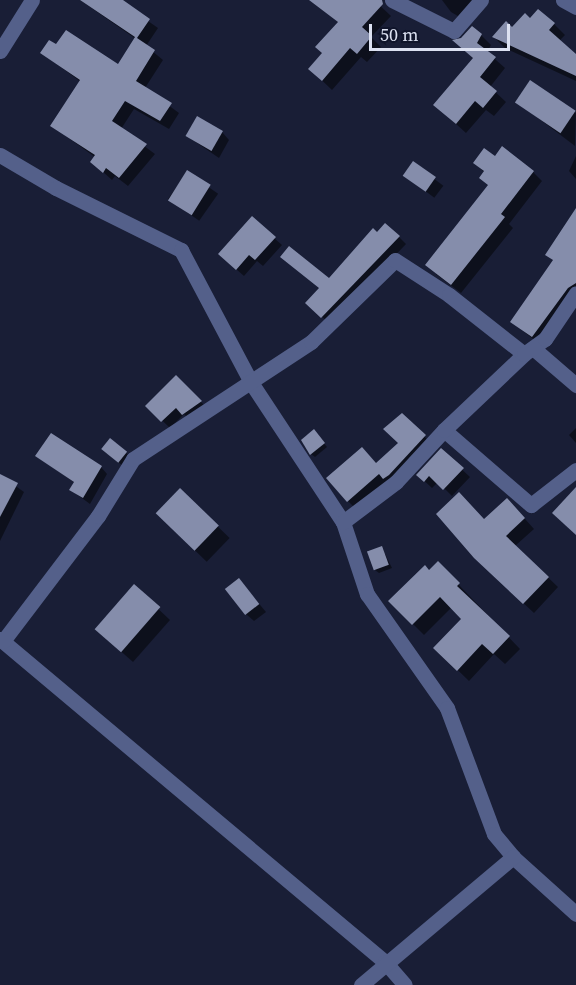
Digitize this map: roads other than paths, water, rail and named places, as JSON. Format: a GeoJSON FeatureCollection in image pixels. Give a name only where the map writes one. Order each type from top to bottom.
{"type":"FeatureCollection","features":[{"type":"Feature","properties":{"kind":"street"},"geometry":{"type":"LineString","coordinates":[[0,51],[32,0]]}},
{"type":"Feature","properties":{"kind":"street"},"geometry":{"type":"LineString","coordinates":[[392,0],[454,31],[482,0]]}},
{"type":"Feature","properties":{"kind":"street"},"geometry":{"type":"LineString","coordinates":[[563,0],[576,7]]}},
{"type":"Feature","properties":{"kind":"street"},"geometry":{"type":"LineString","coordinates":[[0,155],[56,188],[181,250],[252,384],[343,522],[367,594],[447,708],[494,834],[513,857],[576,914]]}},
{"type":"Feature","properties":{"kind":"street"},"geometry":{"type":"LineString","coordinates":[[405,985],[385,962],[2,640],[98,516],[133,459],[252,384],[331,326],[395,260],[449,295],[576,385]]}},
{"type":"Feature","properties":{"kind":"street"},"geometry":{"type":"LineString","coordinates":[[343,522],[396,482],[444,430],[545,339],[576,293]]}},
{"type":"Feature","properties":{"kind":"street"},"geometry":{"type":"LineString","coordinates":[[444,430],[531,505],[576,470]]}},
{"type":"Feature","properties":{"kind":"street"},"geometry":{"type":"LineString","coordinates":[[361,985],[385,962],[513,857]]}}]}
